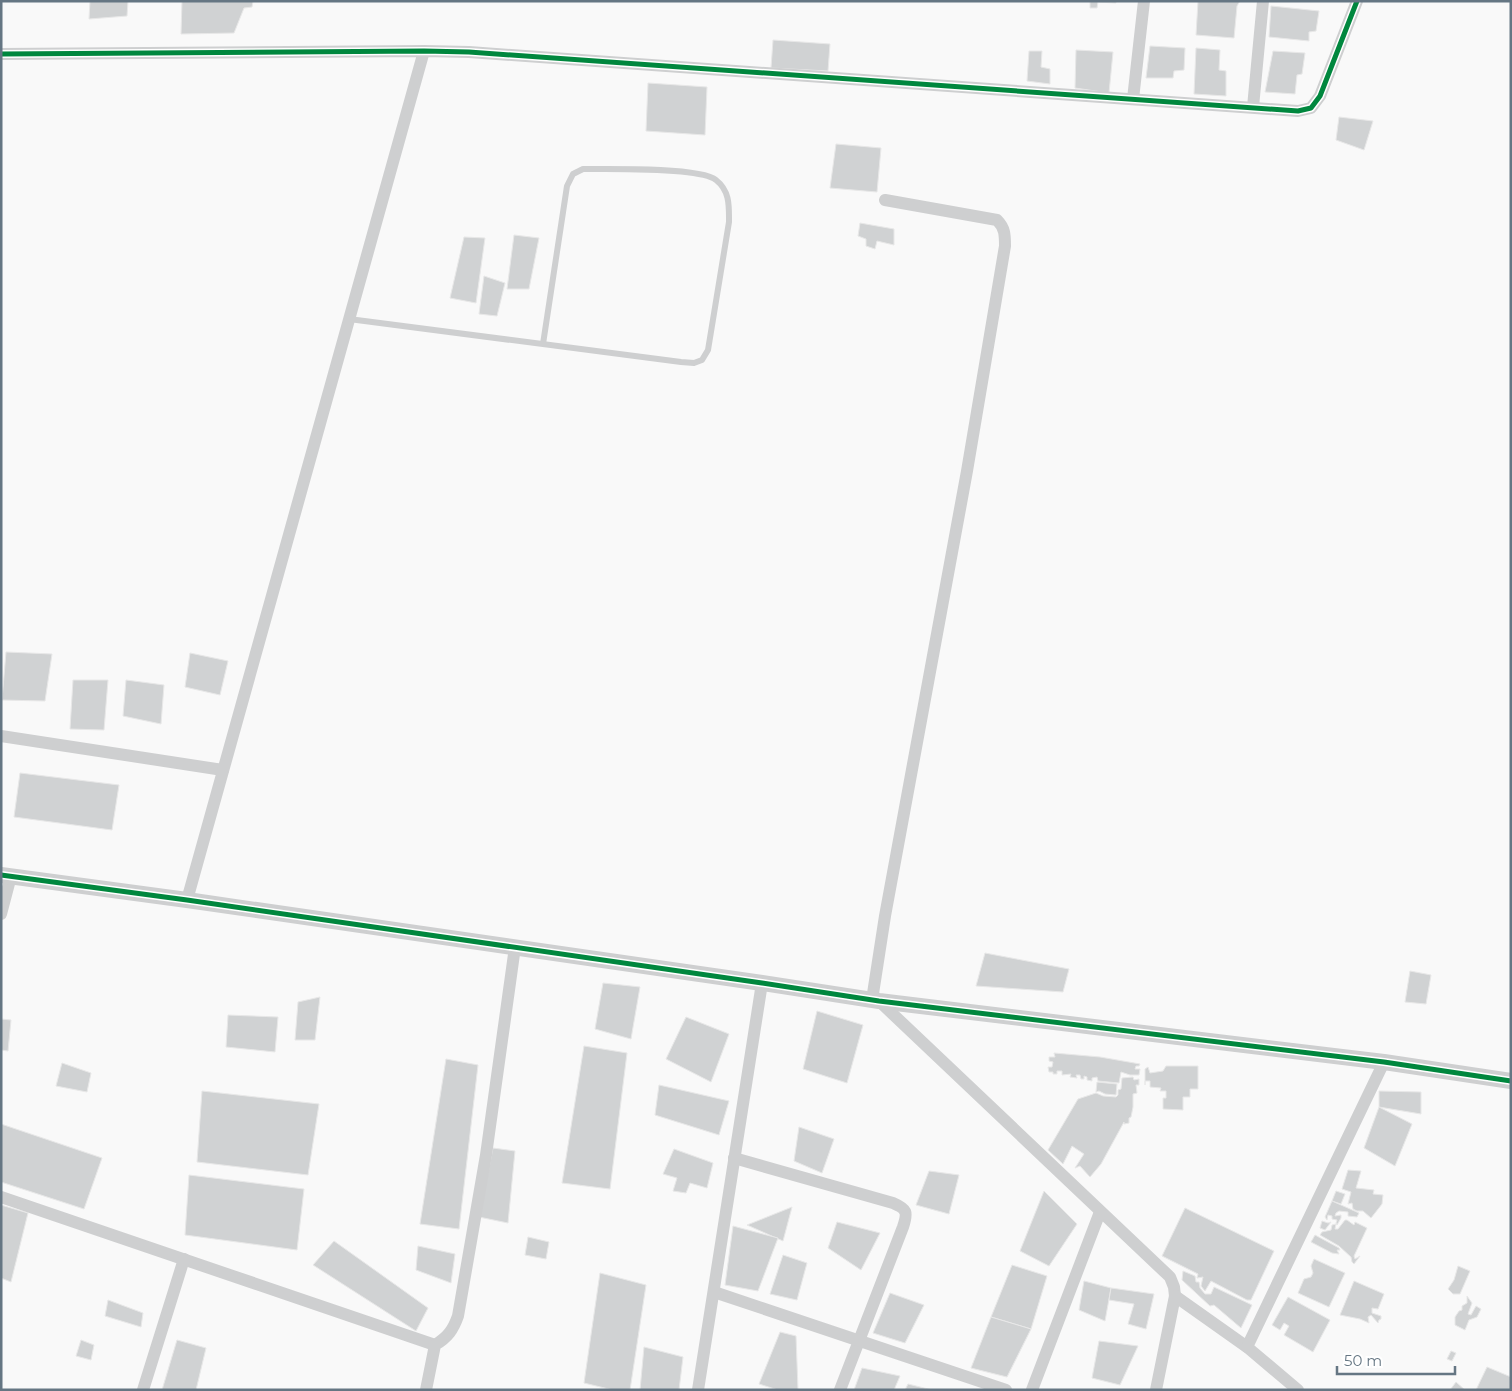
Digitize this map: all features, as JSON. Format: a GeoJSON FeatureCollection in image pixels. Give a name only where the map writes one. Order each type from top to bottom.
{"type":"FeatureCollection","features":[{"type":"Feature","properties":{"kind":"street"},"geometry":{"type":"LineString","coordinates":[[1133,99],[1144,1]]}},
{"type":"Feature","properties":{"kind":"street"},"geometry":{"type":"LineString","coordinates":[[1253,107],[1262,1]]}},
{"type":"Feature","properties":{"kind":"street"},"geometry":{"type":"LineString","coordinates":[[1,54],[469,52],[1298,111],[1311,108],[1320,96],[1356,1]]}},
{"type":"Feature","properties":{"kind":"street"},"geometry":{"type":"LineString","coordinates":[[187,900],[424,51]]}},
{"type":"Feature","properties":{"kind":"street"},"geometry":{"type":"LineString","coordinates":[[876,1000],[885,916],[967,471],[1005,246],[1005,233],[1002,225],[997,220],[885,200]]}},
{"type":"Feature","properties":{"kind":"street"},"geometry":{"type":"LineString","coordinates":[[1,736],[224,770]]}},
{"type":"Feature","properties":{"kind":"street"},"geometry":{"type":"LineString","coordinates":[[1,914],[6,876],[187,900],[876,1000],[1384,1062],[1511,1081]]}},
{"type":"Feature","properties":{"kind":"street"},"geometry":{"type":"LineString","coordinates":[[426,1390],[435,1345],[448,1336],[458,1316],[486,1155],[515,948]]}},
{"type":"Feature","properties":{"kind":"street"},"geometry":{"type":"LineString","coordinates":[[698,1390],[762,983]]}},
{"type":"Feature","properties":{"kind":"street"},"geometry":{"type":"LineString","coordinates":[[876,1000],[1170,1278],[1175,1296],[1156,1390]]}},
{"type":"Feature","properties":{"kind":"street"},"geometry":{"type":"LineString","coordinates":[[1247,1348],[1384,1062]]}},
{"type":"Feature","properties":{"kind":"street"},"geometry":{"type":"LineString","coordinates":[[734,1158],[893,1203],[902,1207],[905,1211],[906,1216],[903,1227],[840,1390]]}},
{"type":"Feature","properties":{"kind":"street"},"geometry":{"type":"LineString","coordinates":[[1,1197],[435,1345]]}},
{"type":"Feature","properties":{"kind":"street"},"geometry":{"type":"LineString","coordinates":[[1032,1390],[1100,1212]]}},
{"type":"Feature","properties":{"kind":"street"},"geometry":{"type":"LineString","coordinates":[[143,1390],[184,1259]]}},
{"type":"Feature","properties":{"kind":"street"},"geometry":{"type":"LineString","coordinates":[[714,1292],[1006,1390]]}},
{"type":"Feature","properties":{"kind":"street"},"geometry":{"type":"LineString","coordinates":[[1175,1296],[1247,1348],[1298,1390]]}},
{"type":"Feature","properties":{"kind":"lane"},"geometry":{"type":"LineString","coordinates":[[349,319],[681,362],[694,363],[702,360],[708,350],[729,222],[729,204],[723,187],[715,178],[693,172],[582,169],[573,174],[567,186],[543,344]]}},
{"type":"Feature","properties":{"kind":"building"},"geometry":{"type":"Polygon","coordinates":[[[90,1],[128,1],[127,16],[89,19],[90,1]]]}},
{"type":"Feature","properties":{"kind":"building"},"geometry":{"type":"Polygon","coordinates":[[[182,1],[253,1],[252,7],[244,8],[234,33],[181,34],[182,1]]]}},
{"type":"Feature","properties":{"kind":"building"},"geometry":{"type":"Polygon","coordinates":[[[1088,1],[1116,1],[1116,3],[1098,2],[1097,8],[1090,8],[1090,2],[1088,1]]]}},
{"type":"Feature","properties":{"kind":"building"},"geometry":{"type":"Polygon","coordinates":[[[1198,1],[1240,1],[1237,6],[1234,38],[1196,35],[1198,1]]]}},
{"type":"Feature","properties":{"kind":"building"},"geometry":{"type":"Polygon","coordinates":[[[1271,6],[1319,11],[1316,31],[1309,32],[1309,41],[1269,37],[1271,6]]]}},
{"type":"Feature","properties":{"kind":"building"},"geometry":{"type":"Polygon","coordinates":[[[773,40],[830,44],[828,71],[771,68],[773,40]]]}},
{"type":"Feature","properties":{"kind":"building"},"geometry":{"type":"Polygon","coordinates":[[[1150,46],[1185,48],[1184,70],[1174,71],[1173,78],[1146,78],[1150,46]]]}},
{"type":"Feature","properties":{"kind":"building"},"geometry":{"type":"Polygon","coordinates":[[[1196,48],[1220,50],[1219,70],[1226,71],[1226,96],[1194,94],[1196,48]]]}},
{"type":"Feature","properties":{"kind":"building"},"geometry":{"type":"Polygon","coordinates":[[[1076,50],[1113,52],[1109,93],[1075,88],[1076,50]]]}},
{"type":"Feature","properties":{"kind":"building"},"geometry":{"type":"Polygon","coordinates":[[[1029,51],[1042,51],[1041,67],[1050,69],[1050,84],[1027,81],[1029,51]]]}},
{"type":"Feature","properties":{"kind":"building"},"geometry":{"type":"Polygon","coordinates":[[[1273,51],[1305,53],[1302,74],[1297,75],[1295,94],[1265,92],[1273,51]]]}},
{"type":"Feature","properties":{"kind":"building"},"geometry":{"type":"Polygon","coordinates":[[[648,83],[707,87],[705,135],[646,131],[648,83]]]}},
{"type":"Feature","properties":{"kind":"building"},"geometry":{"type":"Polygon","coordinates":[[[1339,117],[1373,121],[1364,150],[1336,140],[1339,117]]]}},
{"type":"Feature","properties":{"kind":"building"},"geometry":{"type":"Polygon","coordinates":[[[836,144],[881,148],[877,192],[830,188],[836,144]]]}},
{"type":"Feature","properties":{"kind":"building"},"geometry":{"type":"Polygon","coordinates":[[[860,223],[894,229],[894,245],[877,241],[875,249],[866,246],[866,239],[858,236],[860,223]]]}},
{"type":"Feature","properties":{"kind":"building"},"geometry":{"type":"Polygon","coordinates":[[[514,235],[539,238],[529,289],[507,289],[514,235]]]}},
{"type":"Feature","properties":{"kind":"building"},"geometry":{"type":"Polygon","coordinates":[[[464,237],[485,238],[476,303],[450,298],[464,237]]]}},
{"type":"Feature","properties":{"kind":"building"},"geometry":{"type":"Polygon","coordinates":[[[484,276],[505,283],[497,316],[479,314],[484,276]]]}},
{"type":"Feature","properties":{"kind":"building"},"geometry":{"type":"Polygon","coordinates":[[[6,652],[52,654],[45,701],[2,700],[6,652]]]}},
{"type":"Feature","properties":{"kind":"building"},"geometry":{"type":"Polygon","coordinates":[[[190,653],[228,661],[220,695],[185,687],[190,653]]]}},
{"type":"Feature","properties":{"kind":"building"},"geometry":{"type":"Polygon","coordinates":[[[73,680],[108,680],[104,730],[70,729],[73,680]]]}},
{"type":"Feature","properties":{"kind":"building"},"geometry":{"type":"Polygon","coordinates":[[[126,680],[164,685],[161,724],[123,716],[126,680]]]}},
{"type":"Feature","properties":{"kind":"building"},"geometry":{"type":"Polygon","coordinates":[[[20,773],[119,785],[112,830],[14,817],[20,773]]]}},
{"type":"Feature","properties":{"kind":"building"},"geometry":{"type":"Polygon","coordinates":[[[985,953],[1069,969],[1063,992],[976,986],[985,953]]]}},
{"type":"Feature","properties":{"kind":"building"},"geometry":{"type":"Polygon","coordinates":[[[1410,971],[1431,975],[1426,1004],[1405,1002],[1410,971]]]}},
{"type":"Feature","properties":{"kind":"building"},"geometry":{"type":"Polygon","coordinates":[[[603,983],[640,987],[631,1039],[595,1029],[603,983]]]}},
{"type":"Feature","properties":{"kind":"building"},"geometry":{"type":"Polygon","coordinates":[[[320,997],[315,1040],[295,1040],[298,1002],[320,997]]]}},
{"type":"Feature","properties":{"kind":"building"},"geometry":{"type":"Polygon","coordinates":[[[817,1011],[863,1025],[847,1083],[803,1069],[817,1011]]]}},
{"type":"Feature","properties":{"kind":"building"},"geometry":{"type":"Polygon","coordinates":[[[228,1015],[278,1017],[275,1052],[226,1047],[228,1015]]]}},
{"type":"Feature","properties":{"kind":"building"},"geometry":{"type":"Polygon","coordinates":[[[686,1017],[729,1034],[711,1082],[666,1059],[686,1017]]]}},
{"type":"Feature","properties":{"kind":"building"},"geometry":{"type":"Polygon","coordinates":[[[1,1019],[11,1020],[8,1051],[1,1050],[1,1019]]]}},
{"type":"Feature","properties":{"kind":"building"},"geometry":{"type":"Polygon","coordinates":[[[584,1046],[627,1053],[610,1189],[562,1183],[584,1046]]]}},
{"type":"Feature","properties":{"kind":"building"},"geometry":{"type":"Polygon","coordinates":[[[1054,1053],[1100,1057],[1140,1064],[1135,1069],[1140,1069],[1139,1075],[1121,1072],[1119,1083],[1098,1081],[1097,1077],[1092,1078],[1092,1081],[1087,1080],[1087,1077],[1084,1076],[1084,1079],[1081,1079],[1080,1075],[1076,1075],[1077,1078],[1070,1077],[1071,1074],[1062,1075],[1062,1071],[1057,1071],[1057,1074],[1053,1074],[1053,1072],[1049,1072],[1048,1067],[1052,1067],[1053,1062],[1049,1061],[1049,1057],[1055,1057],[1054,1053]]]}},
{"type":"Feature","properties":{"kind":"building"},"geometry":{"type":"Polygon","coordinates":[[[446,1059],[478,1065],[459,1229],[420,1224],[446,1059]]]}},
{"type":"Feature","properties":{"kind":"building"},"geometry":{"type":"Polygon","coordinates":[[[62,1063],[91,1073],[87,1092],[56,1086],[62,1063]]]}},
{"type":"Feature","properties":{"kind":"building"},"geometry":{"type":"Polygon","coordinates":[[[1166,1066],[1198,1066],[1198,1089],[1190,1089],[1190,1097],[1183,1097],[1183,1110],[1163,1109],[1163,1098],[1166,1098],[1166,1091],[1160,1091],[1161,1088],[1150,1087],[1150,1081],[1145,1081],[1145,1069],[1148,1067],[1150,1073],[1163,1071],[1166,1066]]]}},
{"type":"Feature","properties":{"kind":"building"},"geometry":{"type":"Polygon","coordinates":[[[1133,1077],[1134,1080],[1139,1079],[1139,1085],[1136,1085],[1137,1093],[1133,1094],[1133,1107],[1129,1123],[1124,1124],[1124,1122],[1101,1164],[1090,1177],[1080,1166],[1075,1168],[1084,1154],[1072,1146],[1063,1164],[1048,1150],[1078,1099],[1096,1093],[1103,1096],[1116,1097],[1118,1090],[1121,1089],[1122,1078],[1133,1077]]]}},
{"type":"Feature","properties":{"kind":"building"},"geometry":{"type":"Polygon","coordinates":[[[1097,1082],[1117,1084],[1116,1095],[1096,1092],[1097,1082]]]}},
{"type":"Feature","properties":{"kind":"building"},"geometry":{"type":"Polygon","coordinates":[[[659,1085],[729,1101],[719,1135],[655,1115],[659,1085]]]}},
{"type":"Feature","properties":{"kind":"building"},"geometry":{"type":"Polygon","coordinates":[[[202,1091],[319,1104],[308,1175],[197,1162],[202,1091]]]}},
{"type":"Feature","properties":{"kind":"building"},"geometry":{"type":"Polygon","coordinates":[[[1379,1091],[1421,1092],[1421,1114],[1379,1107],[1379,1091]]]}},
{"type":"Feature","properties":{"kind":"building"},"geometry":{"type":"Polygon","coordinates":[[[1379,1107],[1412,1124],[1395,1166],[1364,1148],[1379,1107]]]}},
{"type":"Feature","properties":{"kind":"building"},"geometry":{"type":"Polygon","coordinates":[[[1,1124],[102,1158],[84,1209],[1,1182],[1,1124]]]}},
{"type":"Feature","properties":{"kind":"building"},"geometry":{"type":"Polygon","coordinates":[[[799,1127],[834,1139],[822,1173],[794,1161],[799,1127]]]}},
{"type":"Feature","properties":{"kind":"building"},"geometry":{"type":"Polygon","coordinates":[[[493,1148],[515,1151],[508,1223],[479,1217],[493,1148]]]}},
{"type":"Feature","properties":{"kind":"building"},"geometry":{"type":"Polygon","coordinates":[[[674,1149],[713,1163],[707,1188],[690,1183],[686,1193],[673,1191],[677,1178],[663,1174],[674,1149]]]}},
{"type":"Feature","properties":{"kind":"building"},"geometry":{"type":"Polygon","coordinates":[[[1348,1170],[1361,1171],[1356,1188],[1374,1190],[1373,1194],[1383,1195],[1382,1204],[1371,1218],[1363,1211],[1353,1209],[1352,1203],[1348,1204],[1351,1192],[1342,1189],[1348,1170]]]}},
{"type":"Feature","properties":{"kind":"building"},"geometry":{"type":"Polygon","coordinates":[[[929,1171],[959,1175],[949,1214],[916,1205],[929,1171]]]}},
{"type":"Feature","properties":{"kind":"building"},"geometry":{"type":"Polygon","coordinates":[[[189,1175],[304,1189],[297,1250],[185,1235],[189,1175]]]}},
{"type":"Feature","properties":{"kind":"building"},"geometry":{"type":"Polygon","coordinates":[[[1044,1191],[1077,1224],[1049,1266],[1020,1251],[1044,1191]]]}},
{"type":"Feature","properties":{"kind":"building"},"geometry":{"type":"Polygon","coordinates":[[[1336,1191],[1345,1194],[1341,1204],[1332,1201],[1336,1191]]]}},
{"type":"Feature","properties":{"kind":"building"},"geometry":{"type":"Polygon","coordinates":[[[1332,1201],[1359,1213],[1357,1217],[1348,1216],[1348,1212],[1339,1211],[1335,1216],[1341,1215],[1337,1225],[1337,1220],[1332,1219],[1332,1216],[1328,1215],[1327,1220],[1325,1217],[1332,1201]]]}},
{"type":"Feature","properties":{"kind":"building"},"geometry":{"type":"Polygon","coordinates":[[[1,1205],[28,1213],[11,1282],[1,1278],[1,1205]]]}},
{"type":"Feature","properties":{"kind":"building"},"geometry":{"type":"Polygon","coordinates":[[[792,1207],[783,1241],[747,1225],[792,1207]]]}},
{"type":"Feature","properties":{"kind":"building"},"geometry":{"type":"Polygon","coordinates":[[[1185,1208],[1274,1251],[1251,1300],[1247,1300],[1211,1281],[1205,1291],[1201,1286],[1203,1277],[1197,1278],[1198,1274],[1162,1256],[1185,1208]]]}},
{"type":"Feature","properties":{"kind":"building"},"geometry":{"type":"Polygon","coordinates":[[[1345,1220],[1354,1225],[1355,1222],[1367,1228],[1354,1256],[1355,1259],[1360,1256],[1354,1264],[1351,1257],[1339,1246],[1320,1235],[1322,1232],[1331,1230],[1332,1225],[1336,1224],[1335,1229],[1338,1229],[1345,1220]]]}},
{"type":"Feature","properties":{"kind":"building"},"geometry":{"type":"Polygon","coordinates":[[[1322,1221],[1331,1222],[1325,1230],[1320,1228],[1322,1221]]]}},
{"type":"Feature","properties":{"kind":"building"},"geometry":{"type":"Polygon","coordinates":[[[837,1222],[880,1233],[861,1270],[828,1248],[837,1222]]]}},
{"type":"Feature","properties":{"kind":"building"},"geometry":{"type":"Polygon","coordinates":[[[733,1226],[778,1238],[758,1291],[725,1285],[733,1226]]]}},
{"type":"Feature","properties":{"kind":"building"},"geometry":{"type":"Polygon","coordinates":[[[1315,1235],[1339,1248],[1340,1250],[1337,1250],[1339,1254],[1332,1253],[1311,1242],[1315,1235]]]}},
{"type":"Feature","properties":{"kind":"building"},"geometry":{"type":"Polygon","coordinates":[[[528,1237],[549,1242],[546,1259],[525,1255],[528,1237]]]}},
{"type":"Feature","properties":{"kind":"building"},"geometry":{"type":"Polygon","coordinates":[[[334,1241],[428,1308],[416,1331],[313,1265],[334,1241]]]}},
{"type":"Feature","properties":{"kind":"building"},"geometry":{"type":"Polygon","coordinates":[[[418,1246],[455,1254],[451,1283],[416,1270],[418,1246]]]}},
{"type":"Feature","properties":{"kind":"building"},"geometry":{"type":"Polygon","coordinates":[[[783,1255],[807,1263],[797,1300],[770,1294],[783,1255]]]}},
{"type":"Feature","properties":{"kind":"building"},"geometry":{"type":"Polygon","coordinates":[[[1314,1259],[1345,1273],[1329,1307],[1298,1293],[1304,1279],[1311,1277],[1313,1273],[1311,1266],[1314,1259]]]}},
{"type":"Feature","properties":{"kind":"building"},"geometry":{"type":"Polygon","coordinates":[[[1012,1265],[1047,1276],[1031,1329],[991,1317],[1012,1265]]]}},
{"type":"Feature","properties":{"kind":"building"},"geometry":{"type":"Polygon","coordinates":[[[1458,1266],[1470,1271],[1460,1294],[1453,1294],[1448,1289],[1454,1280],[1458,1266]]]}},
{"type":"Feature","properties":{"kind":"building"},"geometry":{"type":"Polygon","coordinates":[[[1183,1271],[1195,1276],[1196,1282],[1199,1282],[1200,1288],[1205,1294],[1211,1294],[1214,1287],[1252,1305],[1241,1328],[1214,1305],[1210,1306],[1182,1280],[1183,1271]]]}},
{"type":"Feature","properties":{"kind":"building"},"geometry":{"type":"Polygon","coordinates":[[[600,1273],[646,1285],[630,1390],[613,1390],[584,1383],[600,1273]]]}},
{"type":"Feature","properties":{"kind":"building"},"geometry":{"type":"Polygon","coordinates":[[[1084,1281],[1111,1288],[1105,1321],[1079,1310],[1084,1281]]]}},
{"type":"Feature","properties":{"kind":"building"},"geometry":{"type":"Polygon","coordinates":[[[1354,1281],[1384,1294],[1378,1309],[1372,1308],[1372,1313],[1381,1316],[1378,1323],[1371,1315],[1368,1317],[1369,1323],[1340,1315],[1354,1281]]]}},
{"type":"Feature","properties":{"kind":"building"},"geometry":{"type":"Polygon","coordinates":[[[1111,1288],[1154,1294],[1146,1329],[1128,1324],[1134,1304],[1109,1300],[1111,1288]]]}},
{"type":"Feature","properties":{"kind":"building"},"geometry":{"type":"Polygon","coordinates":[[[890,1293],[924,1305],[905,1343],[873,1333],[890,1293]]]}},
{"type":"Feature","properties":{"kind":"building"},"geometry":{"type":"Polygon","coordinates":[[[1467,1296],[1472,1303],[1468,1314],[1471,1315],[1476,1306],[1481,1309],[1477,1317],[1469,1320],[1465,1330],[1455,1325],[1455,1317],[1462,1310],[1462,1306],[1467,1303],[1467,1296]]]}},
{"type":"Feature","properties":{"kind":"building"},"geometry":{"type":"Polygon","coordinates":[[[1288,1297],[1330,1320],[1313,1352],[1284,1335],[1289,1326],[1284,1323],[1280,1330],[1272,1325],[1288,1297]]]}},
{"type":"Feature","properties":{"kind":"building"},"geometry":{"type":"Polygon","coordinates":[[[108,1300],[143,1313],[141,1327],[105,1316],[108,1300]]]}},
{"type":"Feature","properties":{"kind":"building"},"geometry":{"type":"Polygon","coordinates":[[[991,1317],[1031,1329],[1007,1377],[971,1368],[991,1317]]]}},
{"type":"Feature","properties":{"kind":"building"},"geometry":{"type":"Polygon","coordinates":[[[780,1332],[796,1336],[798,1390],[778,1390],[759,1384],[780,1332]]]}},
{"type":"Feature","properties":{"kind":"building"},"geometry":{"type":"Polygon","coordinates":[[[81,1340],[94,1345],[91,1360],[76,1356],[81,1340]]]}},
{"type":"Feature","properties":{"kind":"building"},"geometry":{"type":"Polygon","coordinates":[[[177,1340],[206,1348],[196,1390],[162,1390],[177,1340]]]}},
{"type":"Feature","properties":{"kind":"building"},"geometry":{"type":"Polygon","coordinates":[[[1099,1341],[1138,1346],[1120,1385],[1092,1378],[1099,1341]]]}},
{"type":"Feature","properties":{"kind":"building"},"geometry":{"type":"Polygon","coordinates":[[[644,1347],[683,1357],[679,1390],[640,1390],[644,1347]]]}},
{"type":"Feature","properties":{"kind":"building"},"geometry":{"type":"Polygon","coordinates":[[[1451,1351],[1456,1353],[1452,1361],[1447,1359],[1451,1351]]]}},
{"type":"Feature","properties":{"kind":"building"},"geometry":{"type":"Polygon","coordinates":[[[1487,1367],[1511,1377],[1511,1390],[1476,1390],[1487,1367]]]}},
{"type":"Feature","properties":{"kind":"building"},"geometry":{"type":"Polygon","coordinates":[[[862,1368],[900,1376],[894,1390],[854,1390],[862,1368]]]}},
{"type":"Feature","properties":{"kind":"building"},"geometry":{"type":"Polygon","coordinates":[[[1456,1382],[1465,1390],[1450,1390],[1456,1382]]]}},
{"type":"Feature","properties":{"kind":"building"},"geometry":{"type":"Polygon","coordinates":[[[908,1384],[932,1390],[905,1390],[908,1384]]]}},
{"type":"Feature","properties":{"kind":"cycle path"},"geometry":{"type":"LineString","coordinates":[[1,54],[469,52],[1298,111],[1311,108],[1320,96],[1357,1]]}},
{"type":"Feature","properties":{"kind":"cycle path"},"geometry":{"type":"LineString","coordinates":[[1,875],[187,900],[879,1001],[1384,1062],[1511,1081]]}}]}
